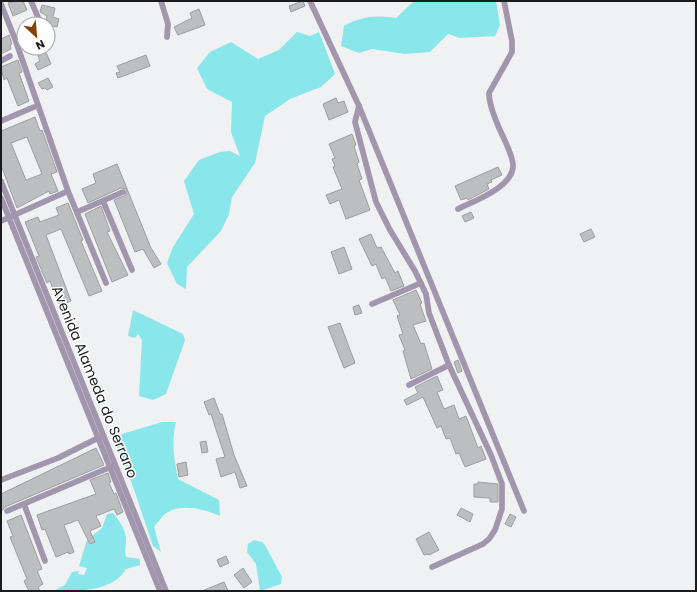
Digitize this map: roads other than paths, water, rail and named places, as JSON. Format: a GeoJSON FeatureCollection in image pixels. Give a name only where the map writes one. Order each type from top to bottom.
{"type":"FeatureCollection","features":[{"type":"Feature","properties":{"kind":"street"},"geometry":{"type":"LineString","coordinates":[[31,1],[38,16]]}},
{"type":"Feature","properties":{"kind":"street"},"geometry":{"type":"LineString","coordinates":[[160,1],[168,24],[167,36]]}},
{"type":"Feature","properties":{"kind":"street"},"geometry":{"type":"LineString","coordinates":[[310,1],[359,106],[524,511]]}},
{"type":"Feature","properties":{"kind":"street"},"geometry":{"type":"LineString","coordinates":[[458,209],[500,187],[512,171],[513,165],[511,156],[492,110],[489,98],[489,93],[512,52],[512,41],[504,1]]}},
{"type":"Feature","properties":{"kind":"street"},"geometry":{"type":"LineString","coordinates":[[1,4],[15,39],[68,191],[106,283]]}},
{"type":"Feature","properties":{"kind":"street"},"geometry":{"type":"LineString","coordinates":[[1,61],[10,56]]}},
{"type":"Feature","properties":{"kind":"street"},"geometry":{"type":"LineString","coordinates":[[359,106],[355,122],[376,202],[390,230],[415,271],[426,294],[429,313],[449,365],[491,455],[502,484],[502,509],[495,530],[489,539],[483,544],[432,567]]}},
{"type":"Feature","properties":{"kind":"street"},"geometry":{"type":"LineString","coordinates":[[1,121],[34,107]]}},
{"type":"Feature","properties":{"kind":"street","name":"Avenida Alameda do Serrano"},"geometry":{"type":"LineString","coordinates":[[1,181],[12,216],[98,438],[113,466],[166,591]]}},
{"type":"Feature","properties":{"kind":"street"},"geometry":{"type":"LineString","coordinates":[[1,221],[68,191]]}},
{"type":"Feature","properties":{"kind":"street"},"geometry":{"type":"LineString","coordinates":[[77,212],[123,192]]}},
{"type":"Feature","properties":{"kind":"street","name":"Avenida Alameda do Serrano"},"geometry":{"type":"LineString","coordinates":[[1,198],[12,216],[104,436],[113,466],[160,591]]}},
{"type":"Feature","properties":{"kind":"street"},"geometry":{"type":"LineString","coordinates":[[103,201],[132,270]]}},
{"type":"Feature","properties":{"kind":"street"},"geometry":{"type":"LineString","coordinates":[[372,304],[421,283]]}},
{"type":"Feature","properties":{"kind":"street"},"geometry":{"type":"LineString","coordinates":[[409,385],[449,365]]}},
{"type":"Feature","properties":{"kind":"street"},"geometry":{"type":"LineString","coordinates":[[1,480],[58,458],[104,436]]}},
{"type":"Feature","properties":{"kind":"street"},"geometry":{"type":"LineString","coordinates":[[7,512],[113,466]]}},
{"type":"Feature","properties":{"kind":"street"},"geometry":{"type":"LineString","coordinates":[[24,504],[45,561]]}},
{"type":"Feature","properties":{"kind":"water"},"geometry":{"type":"Polygon","coordinates":[[[414,1],[496,1],[500,25],[495,36],[460,38],[448,34],[430,52],[405,54],[372,49],[359,53],[341,46],[344,26],[357,20],[369,17],[396,18],[414,1]]]}},
{"type":"Feature","properties":{"kind":"water"},"geometry":{"type":"Polygon","coordinates":[[[297,32],[310,36],[319,32],[335,74],[321,87],[290,99],[265,116],[255,163],[232,197],[229,214],[221,231],[187,267],[186,289],[177,284],[167,263],[173,247],[194,214],[184,181],[199,160],[220,152],[230,151],[240,156],[231,132],[232,102],[207,89],[197,68],[210,52],[231,42],[258,59],[279,50],[297,32]]]}},
{"type":"Feature","properties":{"kind":"water"},"geometry":{"type":"Polygon","coordinates":[[[133,310],[183,334],[185,340],[166,394],[153,400],[139,396],[142,340],[138,334],[135,338],[128,336],[133,310]]]}},
{"type":"Feature","properties":{"kind":"water"},"geometry":{"type":"Polygon","coordinates":[[[162,422],[176,422],[174,429],[174,450],[178,479],[219,500],[220,516],[207,511],[192,508],[170,511],[164,515],[154,527],[161,552],[153,546],[127,469],[112,437],[162,422]]]}},
{"type":"Feature","properties":{"kind":"water"},"geometry":{"type":"Polygon","coordinates":[[[113,513],[124,530],[126,538],[126,557],[140,559],[140,565],[126,569],[120,577],[113,582],[94,589],[53,591],[65,585],[72,572],[79,571],[78,574],[84,575],[87,568],[79,566],[87,540],[102,528],[107,514],[113,513]]]}},
{"type":"Feature","properties":{"kind":"water"},"geometry":{"type":"Polygon","coordinates":[[[254,540],[262,542],[265,545],[282,577],[281,584],[260,591],[256,564],[247,552],[248,544],[254,540]]]}}]}
